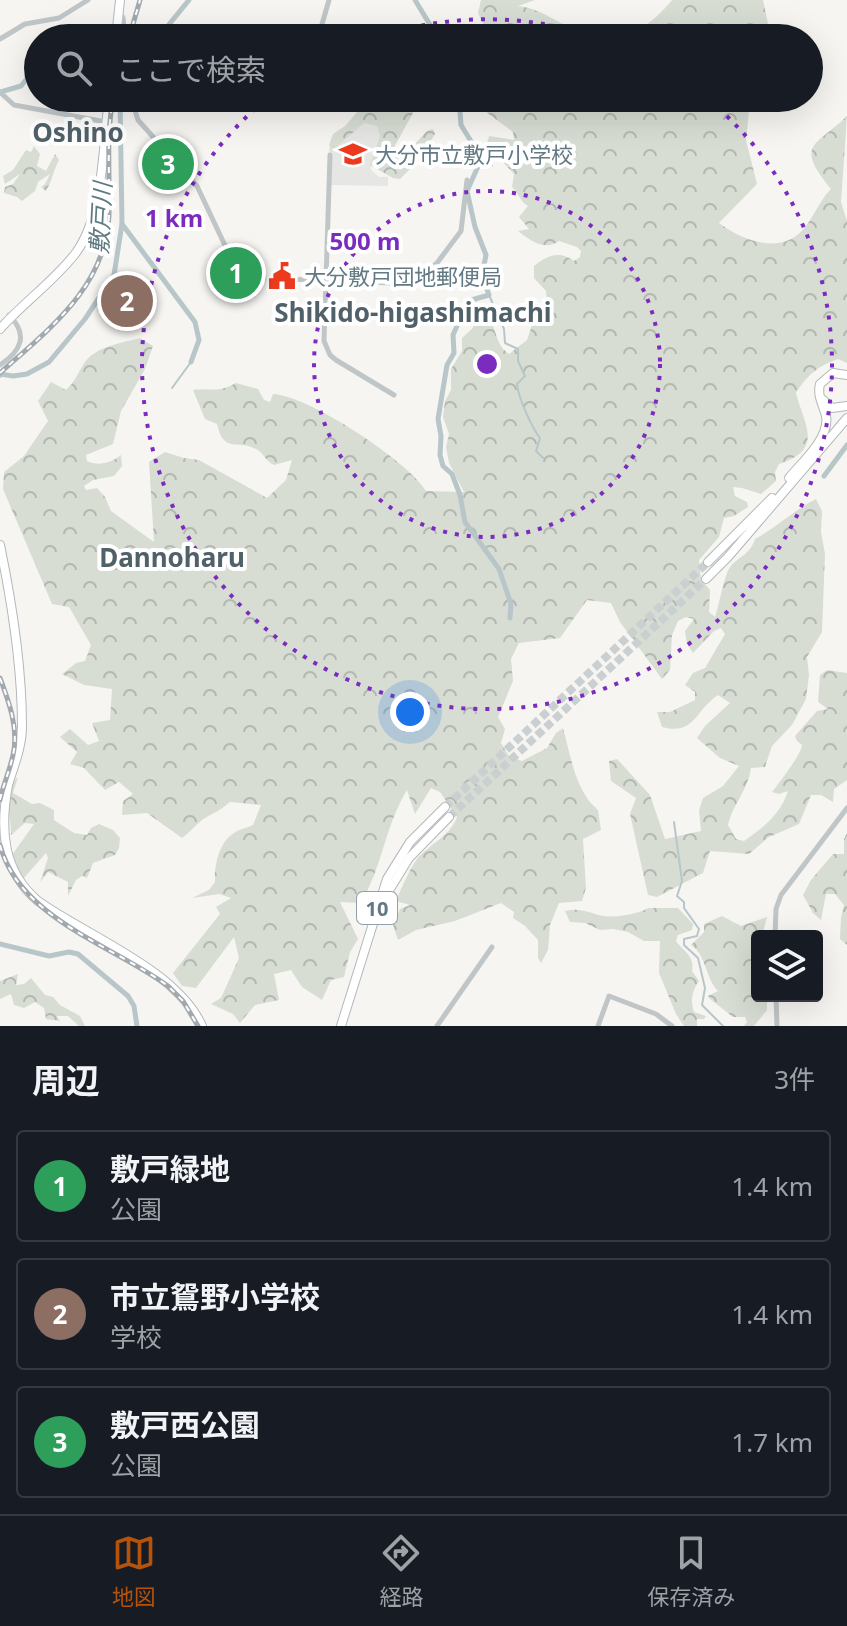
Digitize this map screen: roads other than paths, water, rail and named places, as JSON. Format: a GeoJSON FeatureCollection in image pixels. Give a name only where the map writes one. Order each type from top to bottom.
{"type":"FeatureCollection","features":[{"type":"Feature","properties":{"kind":"highway"},"geometry":{"type":"LineString","coordinates":[[116,24],[118,4]]}},
{"type":"Feature","properties":{"kind":"highway"},"geometry":{"type":"LineString","coordinates":[[0,327],[63,262],[84,233],[93,202],[105,112]]}},
{"type":"Feature","properties":{"kind":"highway"},"geometry":{"type":"LineString","coordinates":[[708,562],[788,484],[825,429],[826,416],[819,396],[820,384],[833,373],[847,376]]}},
{"type":"Feature","properties":{"kind":"highway"},"geometry":{"type":"LineString","coordinates":[[706,579],[758,523],[847,414],[829,407],[821,390],[824,382],[833,375],[847,376]]}},
{"type":"Feature","properties":{"kind":"highway"},"geometry":{"type":"LineString","coordinates":[[0,545],[13,620],[22,726],[19,752],[1,812],[1,835],[7,860],[21,883],[38,901],[176,989],[193,1009],[202,1026]]}},
{"type":"Feature","properties":{"kind":"highway","name":"10"},"geometry":{"type":"LineString","coordinates":[[343,1026],[387,879],[410,842],[445,807]]}},
{"type":"Feature","properties":{"kind":"highway","name":"10"},"geometry":{"type":"LineString","coordinates":[[343,1026],[389,891],[409,858],[449,817]]}},
{"type":"Feature","properties":{"kind":"street"},"geometry":{"type":"LineString","coordinates":[[25,24],[59,18],[88,0]]}},
{"type":"Feature","properties":{"kind":"street"},"geometry":{"type":"LineString","coordinates":[[322,24],[329,0]]}},
{"type":"Feature","properties":{"kind":"street"},"geometry":{"type":"LineString","coordinates":[[118,4],[124,24]]}},
{"type":"Feature","properties":{"kind":"street"},"geometry":{"type":"LineString","coordinates":[[0,39],[24,25]]}},
{"type":"Feature","properties":{"kind":"street"},"geometry":{"type":"LineString","coordinates":[[2,94],[14,105],[24,107]]}},
{"type":"Feature","properties":{"kind":"street"},"geometry":{"type":"LineString","coordinates":[[51,112],[104,122]]}},
{"type":"Feature","properties":{"kind":"street"},"geometry":{"type":"LineString","coordinates":[[135,112],[146,131],[197,186],[224,247],[233,260],[249,272],[267,279],[400,283],[424,274],[437,263],[461,231],[467,180]]}},
{"type":"Feature","properties":{"kind":"street"},"geometry":{"type":"LineString","coordinates":[[330,155],[324,337],[328,351],[336,360],[394,395]]}},
{"type":"Feature","properties":{"kind":"street"},"geometry":{"type":"LineString","coordinates":[[0,365],[13,355],[22,341],[20,328],[10,316]]}},
{"type":"Feature","properties":{"kind":"street"},"geometry":{"type":"LineString","coordinates":[[775,930],[776,909],[781,895],[847,808]]}},
{"type":"Feature","properties":{"kind":"street"},"geometry":{"type":"LineString","coordinates":[[437,1026],[492,947]]}},
{"type":"Feature","properties":{"kind":"street"},"geometry":{"type":"LineString","coordinates":[[598,1026],[609,996],[656,1014],[672,1026]]}},
{"type":"Feature","properties":{"kind":"street"},"geometry":{"type":"LineString","coordinates":[[776,1002],[777,1026]]}},
{"type":"Feature","properties":{"kind":"waterway","name":"敷戸川"},"geometry":{"type":"LineString","coordinates":[[169,24],[189,0]]}},
{"type":"Feature","properties":{"kind":"waterway"},"geometry":{"type":"LineString","coordinates":[[415,0],[430,24]]}},
{"type":"Feature","properties":{"kind":"waterway"},"geometry":{"type":"LineString","coordinates":[[0,92],[24,82]]}},
{"type":"Feature","properties":{"kind":"waterway","name":"敷戸川"},"geometry":{"type":"LineString","coordinates":[[0,374],[27,374],[49,362],[85,319],[114,275],[122,224],[120,112]]}},
{"type":"Feature","properties":{"kind":"waterway"},"geometry":{"type":"LineString","coordinates":[[460,112],[461,125],[480,162],[467,191],[475,227],[486,255],[482,275],[489,295],[468,301],[453,335],[454,353],[447,365],[438,419],[440,455],[460,495],[465,522],[499,569],[511,604],[510,618]]}},
{"type":"Feature","properties":{"kind":"waterway"},"geometry":{"type":"LineString","coordinates":[[122,224],[195,322],[199,340],[191,362]]}},
{"type":"Feature","properties":{"kind":"waterway"},"geometry":{"type":"LineString","coordinates":[[489,295],[504,329],[505,343],[518,349],[518,361],[525,376],[517,384],[518,390],[540,438],[536,451],[543,458]]}},
{"type":"Feature","properties":{"kind":"waterway"},"geometry":{"type":"LineString","coordinates":[[172,388],[191,362]]}},
{"type":"Feature","properties":{"kind":"waterway"},"geometry":{"type":"LineString","coordinates":[[824,476],[847,445]]}},
{"type":"Feature","properties":{"kind":"waterway"},"geometry":{"type":"LineString","coordinates":[[674,822],[682,881],[677,896],[684,902],[684,908],[699,929],[697,936],[684,939],[684,945],[698,958],[705,988],[702,1005],[723,1026]]}},
{"type":"Feature","properties":{"kind":"waterway"},"geometry":{"type":"LineString","coordinates":[[0,944],[49,956],[69,952],[78,954],[128,996],[134,1006],[137,1026]]}},
{"type":"Feature","properties":{"kind":"tunnel"},"geometry":{"type":"LineString","coordinates":[[445,807],[708,562]]}},
{"type":"Feature","properties":{"kind":"tunnel"},"geometry":{"type":"LineString","coordinates":[[449,817],[706,579]]}},
{"type":"Feature","properties":{"kind":"railway"},"geometry":{"type":"LineString","coordinates":[[133,24],[140,0]]}},
{"type":"Feature","properties":{"kind":"railway"},"geometry":{"type":"LineString","coordinates":[[0,373],[55,323],[86,285],[98,264],[109,215],[111,112]]}},
{"type":"Feature","properties":{"kind":"railway"},"geometry":{"type":"LineString","coordinates":[[0,678],[10,706],[15,735],[13,755],[0,800]]}},
{"type":"Feature","properties":{"kind":"railway"},"geometry":{"type":"LineString","coordinates":[[0,845],[10,870],[26,892],[70,928],[168,986],[183,1001],[198,1026]]}},
{"type":"Feature","properties":{"kind":"place","name":"大分市立敷戸小学校"},"geometry":{"type":"Point","coordinates":[353,154]}},
{"type":"Feature","properties":{"kind":"place","name":"敷戸西公園"},"geometry":{"type":"Point","coordinates":[168,164]}},
{"type":"Feature","properties":{"kind":"place","name":"敷戸緑地"},"geometry":{"type":"Point","coordinates":[236,273]}},
{"type":"Feature","properties":{"kind":"place","name":"大分敷戸団地郵便局"},"geometry":{"type":"Point","coordinates":[282,276]}},
{"type":"Feature","properties":{"kind":"place","name":"市立鴛野小学校"},"geometry":{"type":"Point","coordinates":[127,301]}},
{"type":"Feature","properties":{"kind":"district","name":"Oshino"},"geometry":{"type":"Point","coordinates":[78,132]}},
{"type":"Feature","properties":{"kind":"district","name":"Shikido-higashimachi"},"geometry":{"type":"Point","coordinates":[413,312]}},
{"type":"Feature","properties":{"kind":"district","name":"Dannoharu"},"geometry":{"type":"Point","coordinates":[172,557]}}]}
